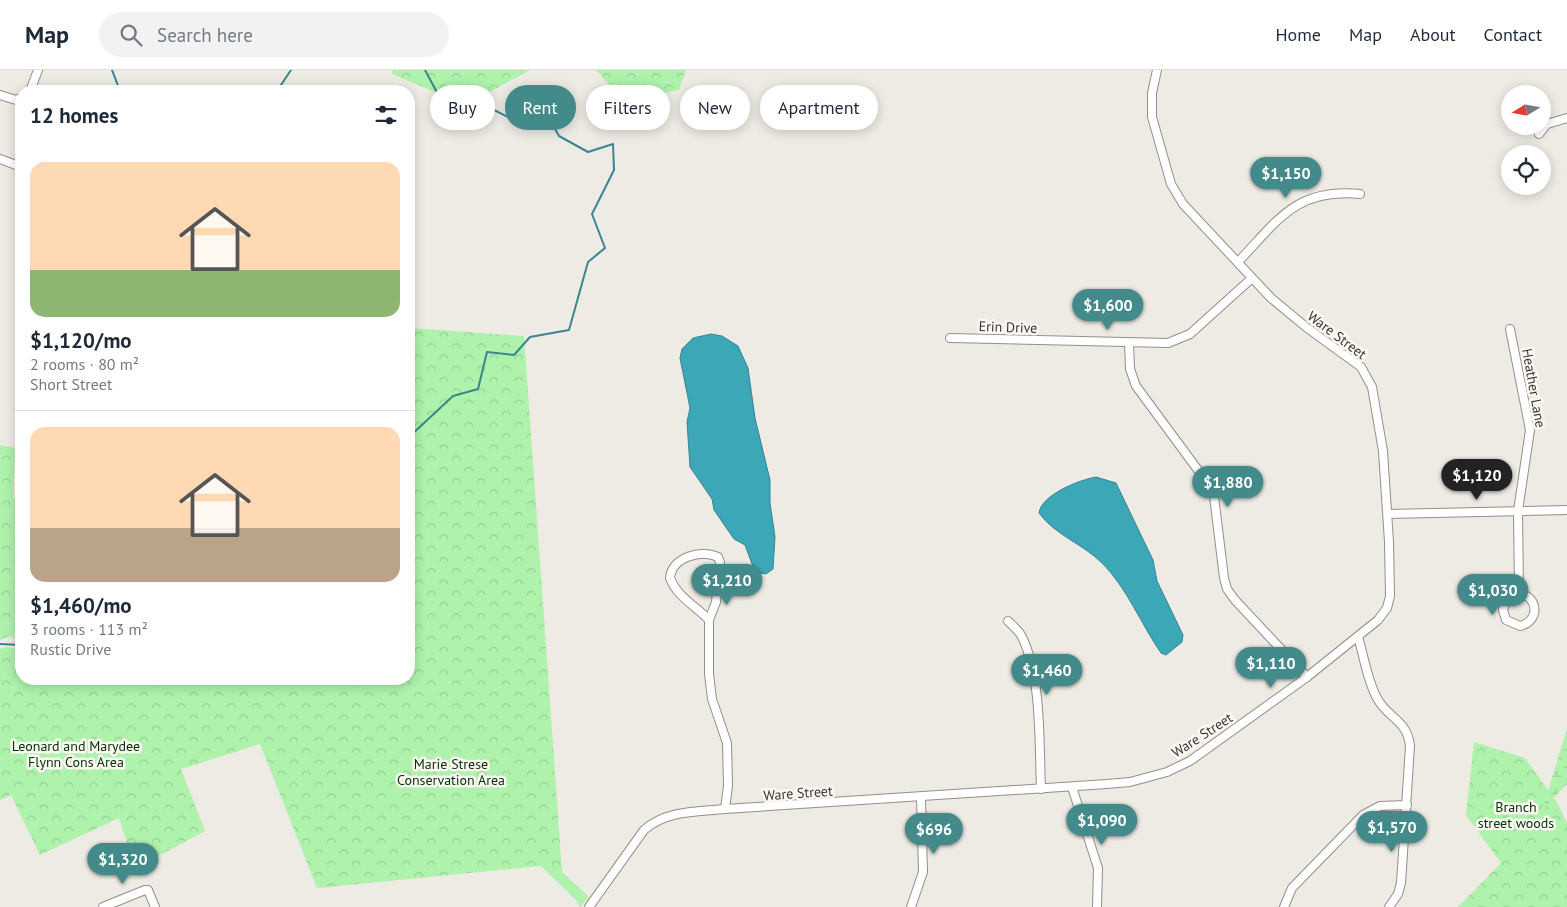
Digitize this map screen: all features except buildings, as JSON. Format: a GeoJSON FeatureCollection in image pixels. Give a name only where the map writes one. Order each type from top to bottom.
{"type":"FeatureCollection","features":[{"type":"Feature","properties":{"kind":"street","name":"Ware Street"},"geometry":{"type":"LineString","coordinates":[[589,907],[644,830],[655,820],[668,816],[726,810],[921,798],[1130,782],[1167,772],[1190,761],[1307,677],[1378,620],[1388,602],[1390,577],[1388,514],[1376,399],[1368,376],[1359,366],[1285,310],[1251,279],[1238,262],[1183,204],[1171,184],[1152,117],[1152,93],[1157,70]]}},
{"type":"Feature","properties":{"kind":"street"},"geometry":{"type":"LineString","coordinates":[[32,85],[36,71]]}},
{"type":"Feature","properties":{"kind":"street"},"geometry":{"type":"LineString","coordinates":[[0,96],[15,100]]}},
{"type":"Feature","properties":{"kind":"street"},"geometry":{"type":"LineString","coordinates":[[1551,123],[1567,118]]}},
{"type":"Feature","properties":{"kind":"street"},"geometry":{"type":"LineString","coordinates":[[0,159],[15,165]]}},
{"type":"Feature","properties":{"kind":"street"},"geometry":{"type":"LineString","coordinates":[[1238,262],[1277,222],[1302,201],[1331,193],[1360,194]]}},
{"type":"Feature","properties":{"kind":"street","name":"Erin Drive"},"geometry":{"type":"LineString","coordinates":[[950,338],[1168,343],[1183,338],[1251,279]]}},
{"type":"Feature","properties":{"kind":"street","name":"Heather Lane"},"geometry":{"type":"LineString","coordinates":[[1510,329],[1530,430],[1518,511],[1519,593]]}},
{"type":"Feature","properties":{"kind":"street"},"geometry":{"type":"LineString","coordinates":[[1129,343],[1130,369],[1136,386],[1209,485],[1214,496],[1227,589],[1307,677]]}},
{"type":"Feature","properties":{"kind":"street"},"geometry":{"type":"LineString","coordinates":[[1388,514],[1567,510]]}},
{"type":"Feature","properties":{"kind":"street"},"geometry":{"type":"LineString","coordinates":[[709,620],[682,596],[673,586],[670,578],[674,566],[689,555],[713,554],[718,557],[720,562],[716,602],[709,620],[709,674],[712,699],[727,743],[728,786],[726,810]]}},
{"type":"Feature","properties":{"kind":"street"},"geometry":{"type":"LineString","coordinates":[[1519,593],[1529,597],[1535,606],[1535,612],[1530,622],[1520,626],[1506,620],[1503,610],[1509,597],[1519,593]]}},
{"type":"Feature","properties":{"kind":"street"},"geometry":{"type":"LineString","coordinates":[[1008,621],[1020,633],[1031,658],[1036,696],[1041,789]]}},
{"type":"Feature","properties":{"kind":"street"},"geometry":{"type":"LineString","coordinates":[[1358,637],[1376,696],[1401,723],[1409,739],[1407,805],[1400,889],[1389,907]]}},
{"type":"Feature","properties":{"kind":"street"},"geometry":{"type":"LineString","coordinates":[[1072,787],[1098,868],[1097,907]]}},
{"type":"Feature","properties":{"kind":"street"},"geometry":{"type":"LineString","coordinates":[[911,907],[923,872],[921,798]]}},
{"type":"Feature","properties":{"kind":"street"},"geometry":{"type":"LineString","coordinates":[[1284,907],[1292,888],[1364,815],[1380,806],[1407,805]]}},
{"type":"Feature","properties":{"kind":"street"},"geometry":{"type":"LineString","coordinates":[[103,907],[135,892],[148,890],[155,907]]}},
{"type":"Feature","properties":{"kind":"green space"},"geometry":{"type":"Polygon","coordinates":[[[393,70],[530,70],[495,89],[495,85],[430,85],[430,90],[392,74],[393,70]]]}},
{"type":"Feature","properties":{"kind":"green space"},"geometry":{"type":"Polygon","coordinates":[[[596,70],[686,70],[679,90],[670,92],[670,85],[610,85],[596,70]]]}},
{"type":"Feature","properties":{"kind":"green space","name":"Marie Strese Conservation Area"},"geometry":{"type":"Polygon","coordinates":[[[415,328],[524,336],[562,872],[589,897],[580,907],[577,901],[541,866],[317,888],[260,744],[181,769],[205,831],[145,863],[136,871],[119,818],[40,855],[11,795],[0,800],[0,649],[7,647],[15,649],[15,685],[415,685],[415,328]]]}},
{"type":"Feature","properties":{"kind":"green space"},"geometry":{"type":"Polygon","coordinates":[[[0,445],[15,448],[13,498],[15,498],[15,638],[10,636],[0,640],[0,445]]]}},
{"type":"Feature","properties":{"kind":"green space"},"geometry":{"type":"Polygon","coordinates":[[[1567,729],[1567,784],[1542,810],[1567,729]]]}},
{"type":"Feature","properties":{"kind":"green space","name":"Branch street woods"},"geometry":{"type":"Polygon","coordinates":[[[1474,742],[1525,758],[1558,804],[1567,824],[1567,907],[1458,907],[1501,863],[1466,815],[1474,742]]]}},
{"type":"Feature","properties":{"kind":"water"},"geometry":{"type":"Polygon","coordinates":[[[711,334],[722,336],[738,346],[748,368],[755,418],[770,480],[770,503],[775,537],[773,569],[766,574],[755,572],[745,545],[734,539],[714,510],[712,499],[690,467],[687,422],[690,408],[680,358],[682,349],[693,338],[711,334]]]}},
{"type":"Feature","properties":{"kind":"water"},"geometry":{"type":"Polygon","coordinates":[[[1096,477],[1116,483],[1153,560],[1157,581],[1183,635],[1182,642],[1166,655],[1161,653],[1111,573],[1094,556],[1053,527],[1039,513],[1041,506],[1053,494],[1080,481],[1096,477]]]}},
{"type":"Feature","properties":{"kind":"waterway"},"geometry":{"type":"LineString","coordinates":[[112,70],[118,85]]}},
{"type":"Feature","properties":{"kind":"waterway"},"geometry":{"type":"LineString","coordinates":[[281,85],[291,70]]}},
{"type":"Feature","properties":{"kind":"waterway"},"geometry":{"type":"LineString","coordinates":[[415,431],[453,396],[478,389],[487,352],[514,355],[530,337],[569,330],[588,262],[605,248],[592,214],[614,170],[613,144],[588,152],[559,136],[543,108],[516,121],[490,108],[440,98],[425,70]]}},
{"type":"Feature","properties":{"kind":"waterway"},"geometry":{"type":"LineString","coordinates":[[0,644],[15,645]]}},
{"type":"Feature","properties":{"kind":"park label","name":"Leonard and Marydee Flynn Cons Area"},"geometry":{"type":"Point","coordinates":[76,754]}}]}
